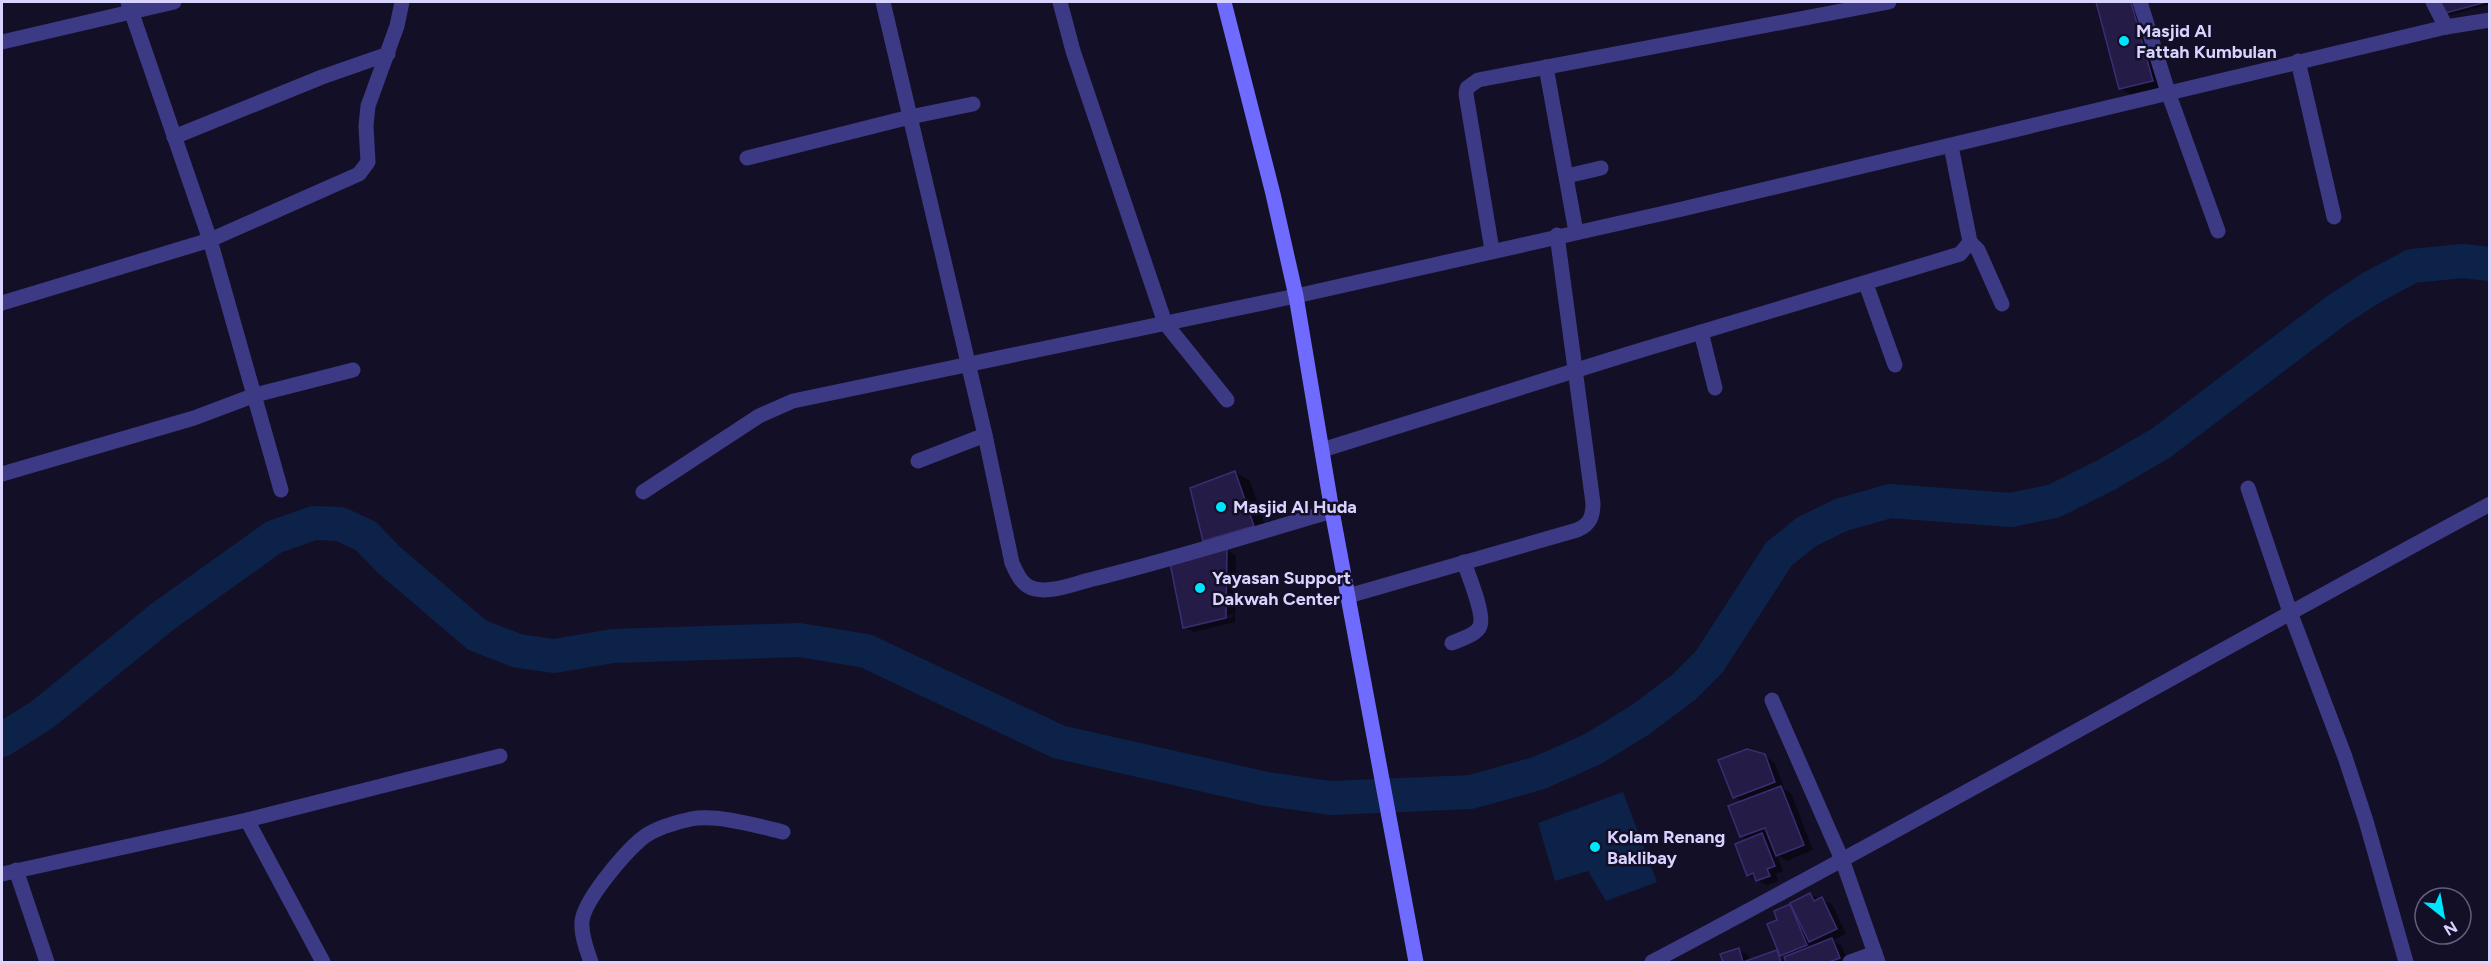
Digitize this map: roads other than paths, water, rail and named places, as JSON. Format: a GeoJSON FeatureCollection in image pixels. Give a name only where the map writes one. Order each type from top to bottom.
{"type":"FeatureCollection","features":[{"type":"Feature","properties":{"kind":"main road"},"geometry":{"type":"LineString","coordinates":[[1224,2],[1268,173],[1296,296],[1332,511],[1416,963]]}},
{"type":"Feature","properties":{"kind":"street"},"geometry":{"type":"LineString","coordinates":[[2,42],[130,7],[174,2]]}},
{"type":"Feature","properties":{"kind":"street"},"geometry":{"type":"LineString","coordinates":[[2,303],[210,240],[346,182],[365,169],[369,154],[366,126],[368,105],[398,26],[402,2]]}},
{"type":"Feature","properties":{"kind":"street"},"geometry":{"type":"LineString","coordinates":[[883,2],[986,435],[1012,563],[1017,576],[1026,585],[1035,589],[1050,590],[1332,511]]}},
{"type":"Feature","properties":{"kind":"street"},"geometry":{"type":"LineString","coordinates":[[1060,2],[1073,51],[1164,323],[1227,400]]}},
{"type":"Feature","properties":{"kind":"street"},"geometry":{"type":"LineString","coordinates":[[1492,250],[1466,94],[1467,88],[1478,80],[1889,2]]}},
{"type":"Feature","properties":{"kind":"street"},"geometry":{"type":"LineString","coordinates":[[2140,2],[2168,92],[2218,231]]}},
{"type":"Feature","properties":{"kind":"street"},"geometry":{"type":"LineString","coordinates":[[2433,2],[2446,27]]}},
{"type":"Feature","properties":{"kind":"street"},"geometry":{"type":"LineString","coordinates":[[130,7],[210,240],[281,490]]}},
{"type":"Feature","properties":{"kind":"street"},"geometry":{"type":"LineString","coordinates":[[643,492],[775,407],[816,395],[968,366],[1296,296],[1951,146],[2298,61],[2446,27],[2490,20]]}},
{"type":"Feature","properties":{"kind":"street"},"geometry":{"type":"LineString","coordinates":[[174,137],[322,77],[388,54]]}},
{"type":"Feature","properties":{"kind":"street"},"geometry":{"type":"LineString","coordinates":[[2298,61],[2334,217]]}},
{"type":"Feature","properties":{"kind":"street"},"geometry":{"type":"LineString","coordinates":[[1546,67],[1576,232]]}},
{"type":"Feature","properties":{"kind":"street"},"geometry":{"type":"LineString","coordinates":[[747,158],[910,117],[973,104]]}},
{"type":"Feature","properties":{"kind":"street"},"geometry":{"type":"LineString","coordinates":[[1951,146],[1970,242],[1978,250],[2002,304]]}},
{"type":"Feature","properties":{"kind":"street"},"geometry":{"type":"LineString","coordinates":[[1567,176],[1601,168]]}},
{"type":"Feature","properties":{"kind":"street"},"geometry":{"type":"LineString","coordinates":[[1348,596],[1577,530],[1585,527],[1590,520],[1593,503],[1557,236]]}},
{"type":"Feature","properties":{"kind":"street"},"geometry":{"type":"LineString","coordinates":[[1322,450],[1960,254],[1970,242]]}},
{"type":"Feature","properties":{"kind":"street"},"geometry":{"type":"LineString","coordinates":[[1866,284],[1895,365]]}},
{"type":"Feature","properties":{"kind":"street"},"geometry":{"type":"LineString","coordinates":[[1701,332],[1716,388]]}},
{"type":"Feature","properties":{"kind":"street"},"geometry":{"type":"LineString","coordinates":[[2,474],[194,418],[255,395],[353,370]]}},
{"type":"Feature","properties":{"kind":"street"},"geometry":{"type":"LineString","coordinates":[[918,461],[986,435]]}},
{"type":"Feature","properties":{"kind":"street"},"geometry":{"type":"LineString","coordinates":[[2248,488],[2290,612],[2349,768],[2406,963]]}},
{"type":"Feature","properties":{"kind":"street"},"geometry":{"type":"LineString","coordinates":[[1652,963],[1842,862],[2290,612],[2490,504]]}},
{"type":"Feature","properties":{"kind":"street"},"geometry":{"type":"LineString","coordinates":[[1452,643],[1476,632],[1480,627],[1481,617],[1464,562]]}},
{"type":"Feature","properties":{"kind":"street"},"geometry":{"type":"LineString","coordinates":[[1772,700],[1842,862],[1877,958],[1850,963]]}},
{"type":"Feature","properties":{"kind":"street"},"geometry":{"type":"LineString","coordinates":[[47,963],[9,872],[247,820],[500,756]]}},
{"type":"Feature","properties":{"kind":"street"},"geometry":{"type":"LineString","coordinates":[[591,963],[582,921],[596,891],[606,877],[641,839],[658,830],[693,818],[740,821],[783,832]]}},
{"type":"Feature","properties":{"kind":"street"},"geometry":{"type":"LineString","coordinates":[[247,820],[323,963]]}},
{"type":"Feature","properties":{"kind":"water","name":"Kolam Renang Baklibay"},"geometry":{"type":"Polygon","coordinates":[[[1623,792],[1657,882],[1606,901],[1588,871],[1555,881],[1538,823],[1623,792]]]}},
{"type":"Feature","properties":{"kind":"waterway"},"geometry":{"type":"LineString","coordinates":[[2,740],[43,714],[162,617],[274,537],[314,523],[340,524],[366,536],[388,559],[477,635],[518,651],[554,656],[613,646],[799,640],[866,651],[1059,742],[1267,789],[1331,798],[1471,792],[1539,773],[1593,749],[1640,720],[1684,687],[1709,662],[1779,554],[1806,532],[1841,515],[1890,501],[2011,510],[2054,501],[2108,474],[2161,443],[2337,310],[2371,288],[2412,266],[2463,261],[2490,264]]}},
{"type":"Feature","properties":{"kind":"place","name":"Masjid Al Fattah Kumbulan"},"geometry":{"type":"Point","coordinates":[2124,41]}},
{"type":"Feature","properties":{"kind":"place","name":"Masjid Al Huda"},"geometry":{"type":"Point","coordinates":[1221,507]}},
{"type":"Feature","properties":{"kind":"place","name":"Yayasan Support Dakwah Center"},"geometry":{"type":"Point","coordinates":[1200,588]}},
{"type":"Feature","properties":{"kind":"place","name":"Kolam Renang Baklibay"},"geometry":{"type":"Point","coordinates":[1595,847]}}]}
